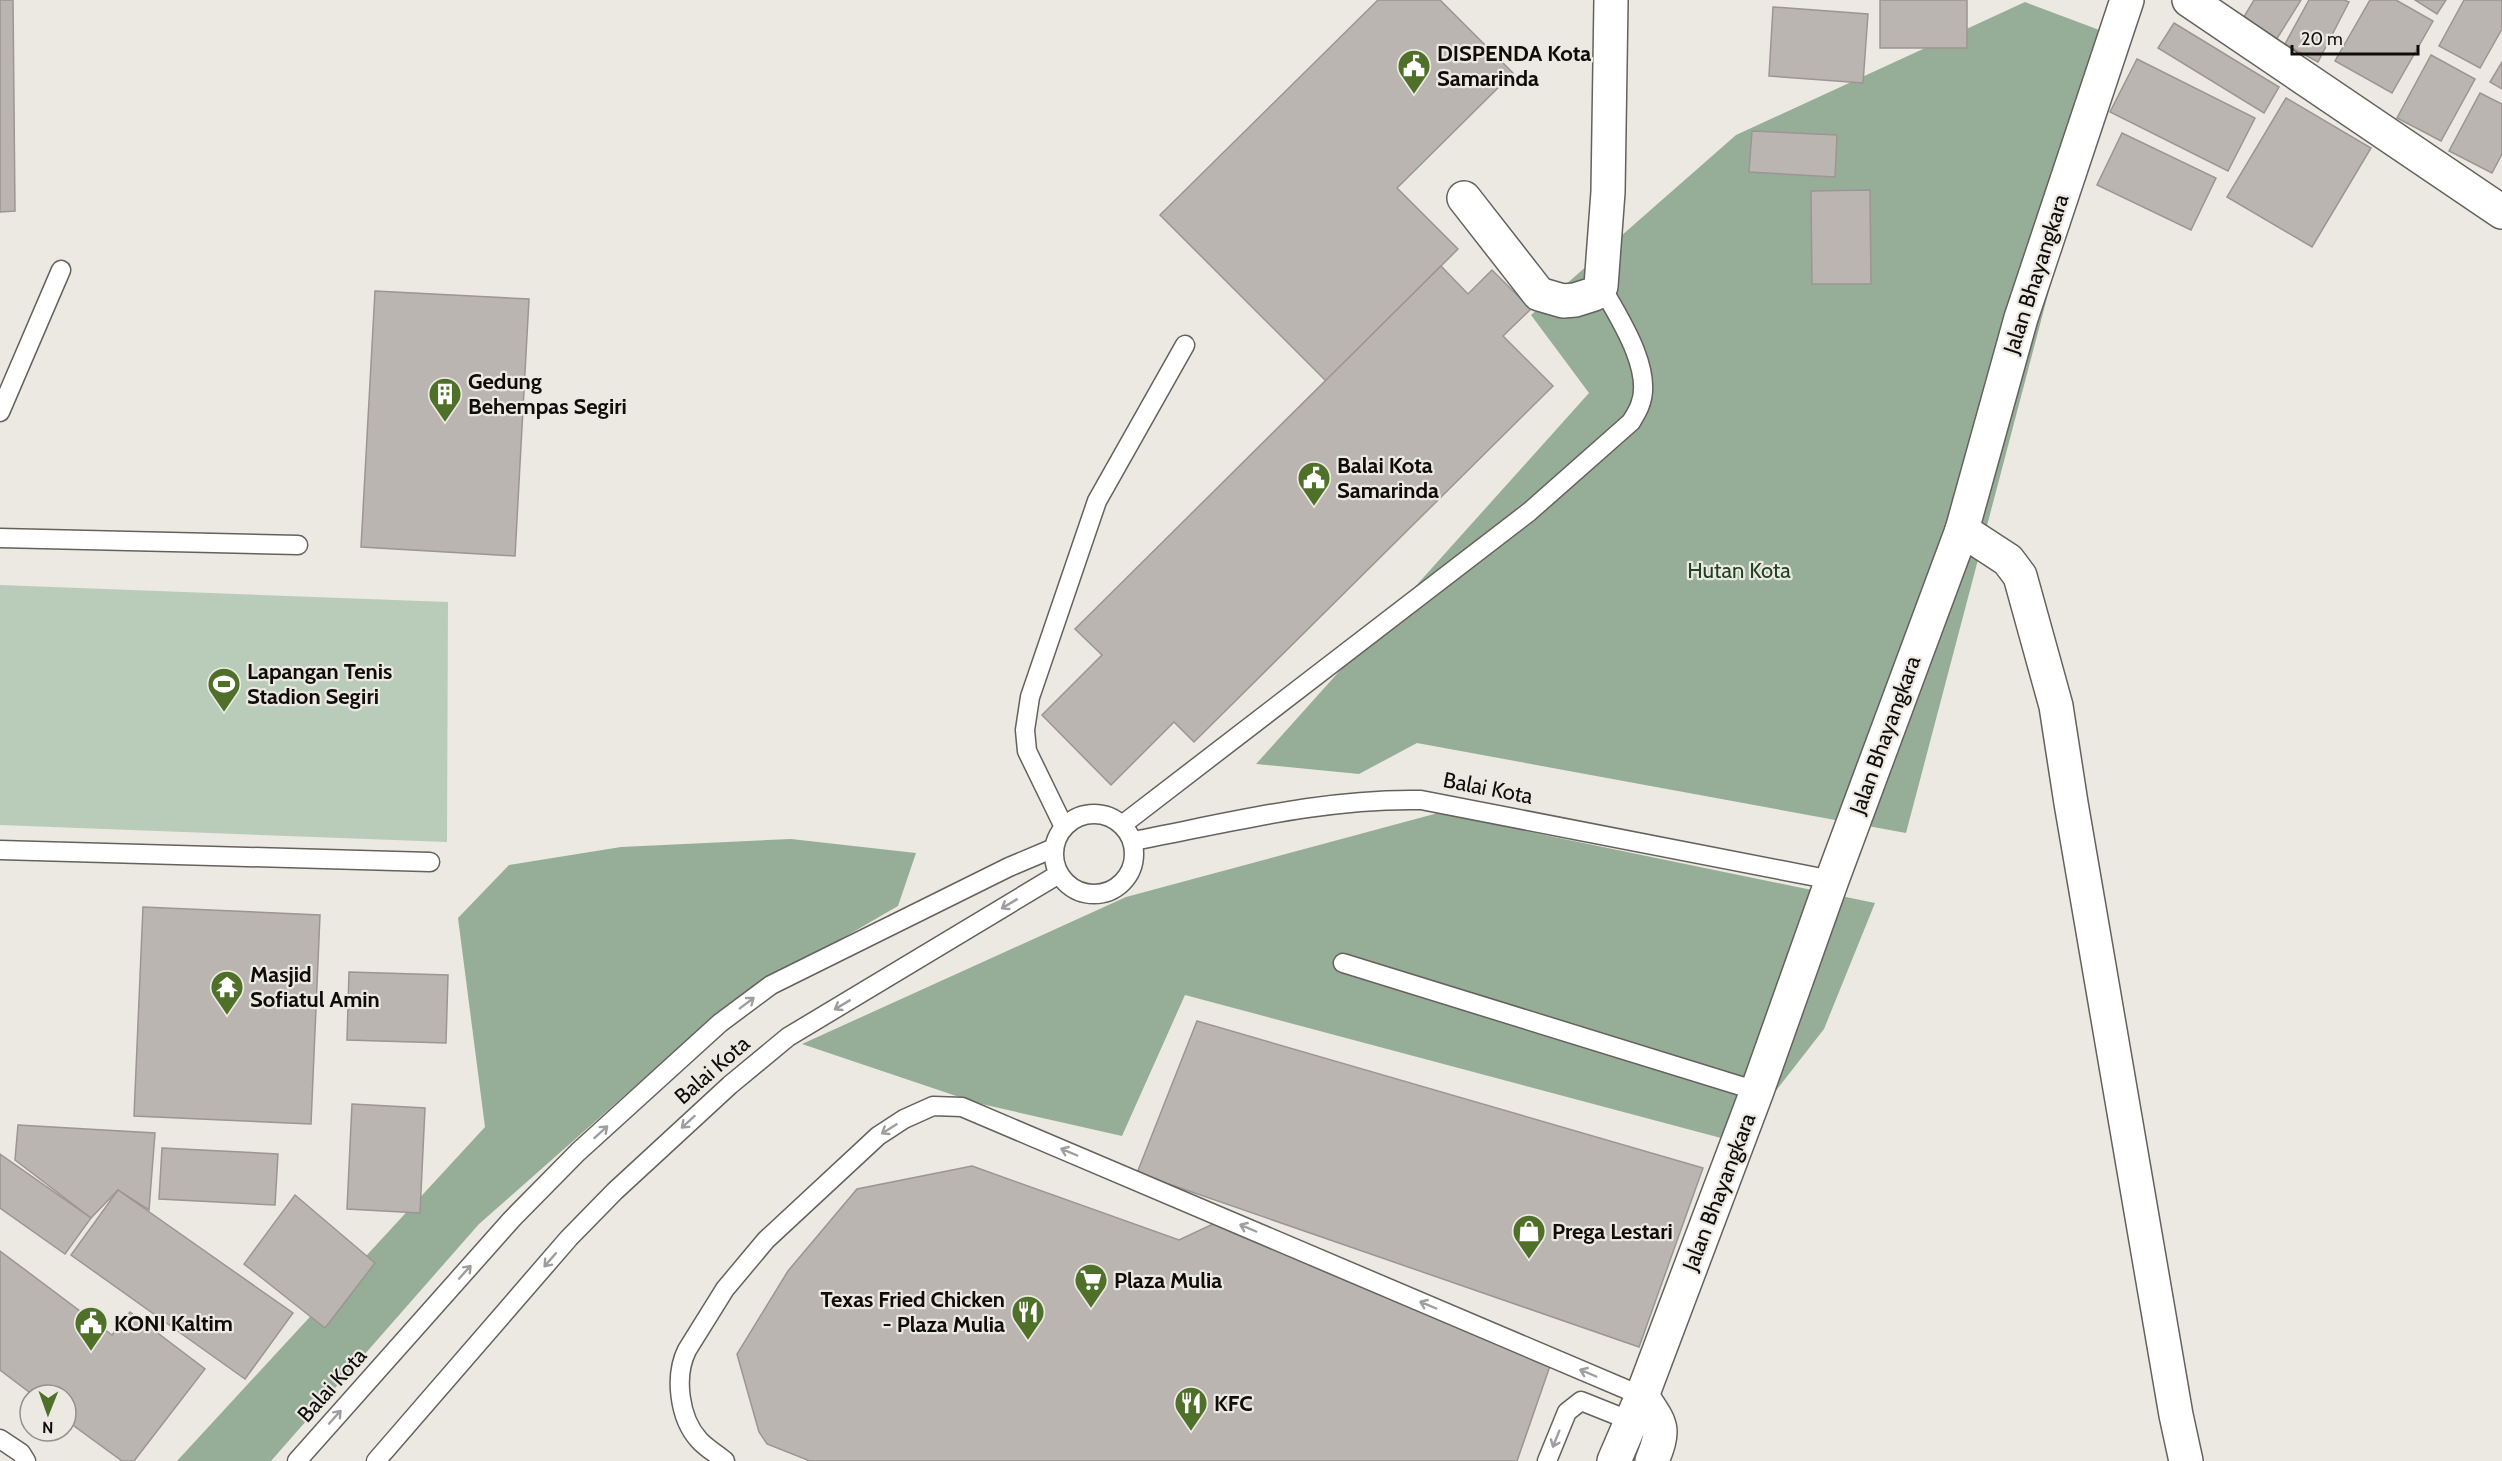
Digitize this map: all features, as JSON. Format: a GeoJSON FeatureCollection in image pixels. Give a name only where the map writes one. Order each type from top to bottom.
{"type":"FeatureCollection","features":[{"type":"Feature","properties":{"kind":"street"},"geometry":{"type":"LineString","coordinates":[[1464,198],[1539,294],[1563,301],[1575,300],[1594,294],[1601,286],[1608,192],[1611,0]]}},
{"type":"Feature","properties":{"kind":"street","name":"Jalan Bhayangkara"},"geometry":{"type":"LineString","coordinates":[[1614,1461],[1757,1091],[1832,880],[1962,530],[2021,318],[2127,0]]}},
{"type":"Feature","properties":{"kind":"street"},"geometry":{"type":"LineString","coordinates":[[2189,0],[2502,212]]}},
{"type":"Feature","properties":{"kind":"street"},"geometry":{"type":"LineString","coordinates":[[1962,530],[2008,560],[2020,576],[2056,706],[2176,1415],[2186,1461]]}},
{"type":"Feature","properties":{"kind":"street"},"geometry":{"type":"LineString","coordinates":[[1636,1409],[1661,1424],[1659,1444],[1652,1461]]}},
{"type":"Feature","properties":{"kind":"lane"},"geometry":{"type":"LineString","coordinates":[[0,412],[61,270]]}},
{"type":"Feature","properties":{"kind":"lane"},"geometry":{"type":"LineString","coordinates":[[1122,825],[1528,512],[1631,422],[1641,404],[1642,387],[1639,365],[1631,339],[1601,286]]}},
{"type":"Feature","properties":{"kind":"lane"},"geometry":{"type":"LineString","coordinates":[[1064,827],[1027,751],[1025,730],[1030,697],[1097,501],[1185,345]]}},
{"type":"Feature","properties":{"kind":"lane"},"geometry":{"type":"LineString","coordinates":[[0,538],[298,545]]}},
{"type":"Feature","properties":{"kind":"lane","name":"Balai Kota"},"geometry":{"type":"LineString","coordinates":[[1132,841],[1334,803],[1380,799],[1421,800],[1832,880]]}},
{"type":"Feature","properties":{"kind":"lane"},"geometry":{"type":"LineString","coordinates":[[1103,815],[1122,825],[1132,841],[1134,863],[1124,881],[1106,893],[1084,893],[1074,889],[1059,874],[1055,861],[1054,848],[1064,827],[1081,816],[1103,815]]}},
{"type":"Feature","properties":{"kind":"lane","name":"Balai Kota"},"geometry":{"type":"LineString","coordinates":[[297,1461],[512,1219],[578,1152],[720,1023],[771,985],[1009,867],[1054,848]]}},
{"type":"Feature","properties":{"kind":"lane"},"geometry":{"type":"LineString","coordinates":[[0,850],[430,862]]}},
{"type":"Feature","properties":{"kind":"lane","name":"Balai Kota"},"geometry":{"type":"LineString","coordinates":[[376,1461],[569,1238],[615,1191],[730,1085],[789,1037],[1059,874]]}},
{"type":"Feature","properties":{"kind":"lane"},"geometry":{"type":"LineString","coordinates":[[1343,963],[1757,1091]]}},
{"type":"Feature","properties":{"kind":"lane"},"geometry":{"type":"LineString","coordinates":[[725,1461],[698,1440],[685,1412],[681,1400],[680,1380],[682,1360],[687,1350],[725,1289],[766,1240],[878,1136],[917,1113],[940,1105],[963,1107],[1636,1409]]}},
{"type":"Feature","properties":{"kind":"lane"},"geometry":{"type":"LineString","coordinates":[[1547,1461],[1567,1412],[1581,1401],[1636,1409]]}},
{"type":"Feature","properties":{"kind":"lane"},"geometry":{"type":"LineString","coordinates":[[0,1439],[21,1453],[26,1461]]}},
{"type":"Feature","properties":{"kind":"green space","name":"Hutan Kota"},"geometry":{"type":"Polygon","coordinates":[[[2025,2],[2118,37],[1906,833],[1417,743],[1359,774],[1256,764],[1589,393],[1531,315],[1736,135],[2025,2]]]}},
{"type":"Feature","properties":{"kind":"green space","name":"Lapangan Tenis Stadion Segiri"},"geometry":{"type":"Polygon","coordinates":[[[0,585],[448,602],[447,842],[0,825],[0,585]]]}},
{"type":"Feature","properties":{"kind":"green space"},"geometry":{"type":"Polygon","coordinates":[[[1438,813],[1875,903],[1824,1029],[1736,1142],[1185,995],[1122,1136],[977,1103],[802,1044],[1126,897],[1438,813]]]}},
{"type":"Feature","properties":{"kind":"green space"},"geometry":{"type":"Polygon","coordinates":[[[791,839],[916,853],[898,906],[727,1005],[479,1224],[271,1461],[177,1461],[485,1127],[458,918],[509,865],[621,847],[791,839]]]}},
{"type":"Feature","properties":{"kind":"building"},"geometry":{"type":"Polygon","coordinates":[[[0,0],[13,0],[15,211],[0,212],[0,0]]]}},
{"type":"Feature","properties":{"kind":"building"},"geometry":{"type":"Polygon","coordinates":[[[1378,0],[1440,0],[1513,73],[1397,188],[1458,249],[1326,381],[1160,215],[1378,0]]]}},
{"type":"Feature","properties":{"kind":"building"},"geometry":{"type":"Polygon","coordinates":[[[1880,0],[1967,0],[1967,48],[1880,48],[1880,0]]]}},
{"type":"Feature","properties":{"kind":"building"},"geometry":{"type":"Polygon","coordinates":[[[2254,0],[2301,0],[2273,45],[2239,25],[2254,0]]]}},
{"type":"Feature","properties":{"kind":"building"},"geometry":{"type":"Polygon","coordinates":[[[2309,0],[2349,2],[2318,62],[2285,44],[2309,0]]]}},
{"type":"Feature","properties":{"kind":"building"},"geometry":{"type":"Polygon","coordinates":[[[2370,0],[2396,0],[2433,21],[2392,93],[2335,61],[2370,0]]]}},
{"type":"Feature","properties":{"kind":"building"},"geometry":{"type":"Polygon","coordinates":[[[2415,0],[2446,0],[2437,14],[2415,0]]]}},
{"type":"Feature","properties":{"kind":"building"},"geometry":{"type":"Polygon","coordinates":[[[2464,0],[2502,0],[2502,29],[2480,68],[2439,46],[2464,0]]]}},
{"type":"Feature","properties":{"kind":"building"},"geometry":{"type":"Polygon","coordinates":[[[1773,7],[1868,14],[1863,83],[1769,76],[1773,7]]]}},
{"type":"Feature","properties":{"kind":"building"},"geometry":{"type":"Polygon","coordinates":[[[2174,23],[2279,87],[2264,113],[2158,48],[2174,23]]]}},
{"type":"Feature","properties":{"kind":"building"},"geometry":{"type":"Polygon","coordinates":[[[2431,55],[2475,79],[2441,141],[2397,118],[2431,55]]]}},
{"type":"Feature","properties":{"kind":"building"},"geometry":{"type":"Polygon","coordinates":[[[2137,59],[2255,118],[2228,171],[2110,112],[2137,59]]]}},
{"type":"Feature","properties":{"kind":"building"},"geometry":{"type":"Polygon","coordinates":[[[2502,62],[2502,89],[2490,82],[2502,62]]]}},
{"type":"Feature","properties":{"kind":"building"},"geometry":{"type":"Polygon","coordinates":[[[2480,93],[2502,104],[2502,154],[2492,173],[2449,151],[2480,93]]]}},
{"type":"Feature","properties":{"kind":"building"},"geometry":{"type":"Polygon","coordinates":[[[2286,98],[2371,148],[2312,247],[2227,197],[2286,98]]]}},
{"type":"Feature","properties":{"kind":"building"},"geometry":{"type":"Polygon","coordinates":[[[1752,131],[1837,135],[1835,177],[1749,172],[1752,131]]]}},
{"type":"Feature","properties":{"kind":"building"},"geometry":{"type":"Polygon","coordinates":[[[2122,133],[2216,178],[2191,230],[2097,185],[2122,133]]]}},
{"type":"Feature","properties":{"kind":"building"},"geometry":{"type":"Polygon","coordinates":[[[1870,190],[1871,284],[1812,284],[1811,191],[1870,190]]]}},
{"type":"Feature","properties":{"kind":"building","name":"Balai Kota Samarinda"},"geometry":{"type":"Polygon","coordinates":[[[1441,266],[1468,294],[1492,270],[1531,309],[1503,336],[1553,386],[1194,742],[1174,722],[1111,785],[1042,715],[1102,655],[1075,629],[1441,266]]]}},
{"type":"Feature","properties":{"kind":"building","name":"Gedung Behempas Segiri"},"geometry":{"type":"Polygon","coordinates":[[[375,291],[529,299],[515,556],[361,547],[375,291]]]}},
{"type":"Feature","properties":{"kind":"building","name":"Masjid Sofiatul Amin"},"geometry":{"type":"Polygon","coordinates":[[[143,907],[320,915],[311,1124],[134,1116],[143,907]]]}},
{"type":"Feature","properties":{"kind":"building"},"geometry":{"type":"Polygon","coordinates":[[[349,972],[448,975],[446,1043],[347,1040],[349,972]]]}},
{"type":"Feature","properties":{"kind":"building","name":"Prega Lestari"},"geometry":{"type":"Polygon","coordinates":[[[1197,1021],[1703,1168],[1639,1347],[1137,1173],[1197,1021]]]}},
{"type":"Feature","properties":{"kind":"building"},"geometry":{"type":"Polygon","coordinates":[[[352,1104],[425,1108],[420,1213],[347,1209],[352,1104]]]}},
{"type":"Feature","properties":{"kind":"building"},"geometry":{"type":"Polygon","coordinates":[[[18,1125],[155,1133],[149,1210],[118,1190],[91,1218],[15,1160],[18,1125]]]}},
{"type":"Feature","properties":{"kind":"building"},"geometry":{"type":"Polygon","coordinates":[[[162,1148],[278,1154],[275,1205],[159,1199],[162,1148]]]}},
{"type":"Feature","properties":{"kind":"building"},"geometry":{"type":"Polygon","coordinates":[[[0,1154],[91,1218],[65,1254],[0,1208],[0,1154]]]}},
{"type":"Feature","properties":{"kind":"building","name":"Plaza Mulia"},"geometry":{"type":"Polygon","coordinates":[[[972,1166],[1179,1240],[1215,1223],[1550,1366],[1517,1461],[810,1461],[767,1444],[759,1432],[737,1354],[788,1271],[857,1189],[972,1166]]]}},
{"type":"Feature","properties":{"kind":"building"},"geometry":{"type":"Polygon","coordinates":[[[118,1190],[293,1313],[245,1379],[71,1255],[118,1190]]]}},
{"type":"Feature","properties":{"kind":"building"},"geometry":{"type":"Polygon","coordinates":[[[295,1195],[375,1263],[325,1328],[244,1264],[295,1195]]]}},
{"type":"Feature","properties":{"kind":"building","name":"KONI Kaltim"},"geometry":{"type":"Polygon","coordinates":[[[0,1251],[112,1335],[130,1312],[205,1369],[134,1461],[122,1461],[78,1429],[78,1383],[18,1384],[0,1370],[0,1251]]]}},
{"type":"Feature","properties":{"kind":"place","name":"DISPENDA Kota Samarinda"},"geometry":{"type":"Point","coordinates":[1414,95]}},
{"type":"Feature","properties":{"kind":"place","name":"Gedung Behempas Segiri"},"geometry":{"type":"Point","coordinates":[445,423]}},
{"type":"Feature","properties":{"kind":"place","name":"Balai Kota Samarinda"},"geometry":{"type":"Point","coordinates":[1314,507]}},
{"type":"Feature","properties":{"kind":"place","name":"Lapangan Tenis Stadion Segiri"},"geometry":{"type":"Point","coordinates":[224,713]}},
{"type":"Feature","properties":{"kind":"place","name":"Masjid Sofiatul Amin"},"geometry":{"type":"Point","coordinates":[227,1016]}},
{"type":"Feature","properties":{"kind":"place","name":"Prega Lestari"},"geometry":{"type":"Point","coordinates":[1529,1260]}},
{"type":"Feature","properties":{"kind":"place","name":"Plaza Mulia"},"geometry":{"type":"Point","coordinates":[1091,1309]}},
{"type":"Feature","properties":{"kind":"place","name":"Texas Fried Chicken - Plaza Mulia"},"geometry":{"type":"Point","coordinates":[1028,1341]}},
{"type":"Feature","properties":{"kind":"place","name":"KONI Kaltim"},"geometry":{"type":"Point","coordinates":[91,1352]}},
{"type":"Feature","properties":{"kind":"place","name":"KFC"},"geometry":{"type":"Point","coordinates":[1191,1432]}}]}
